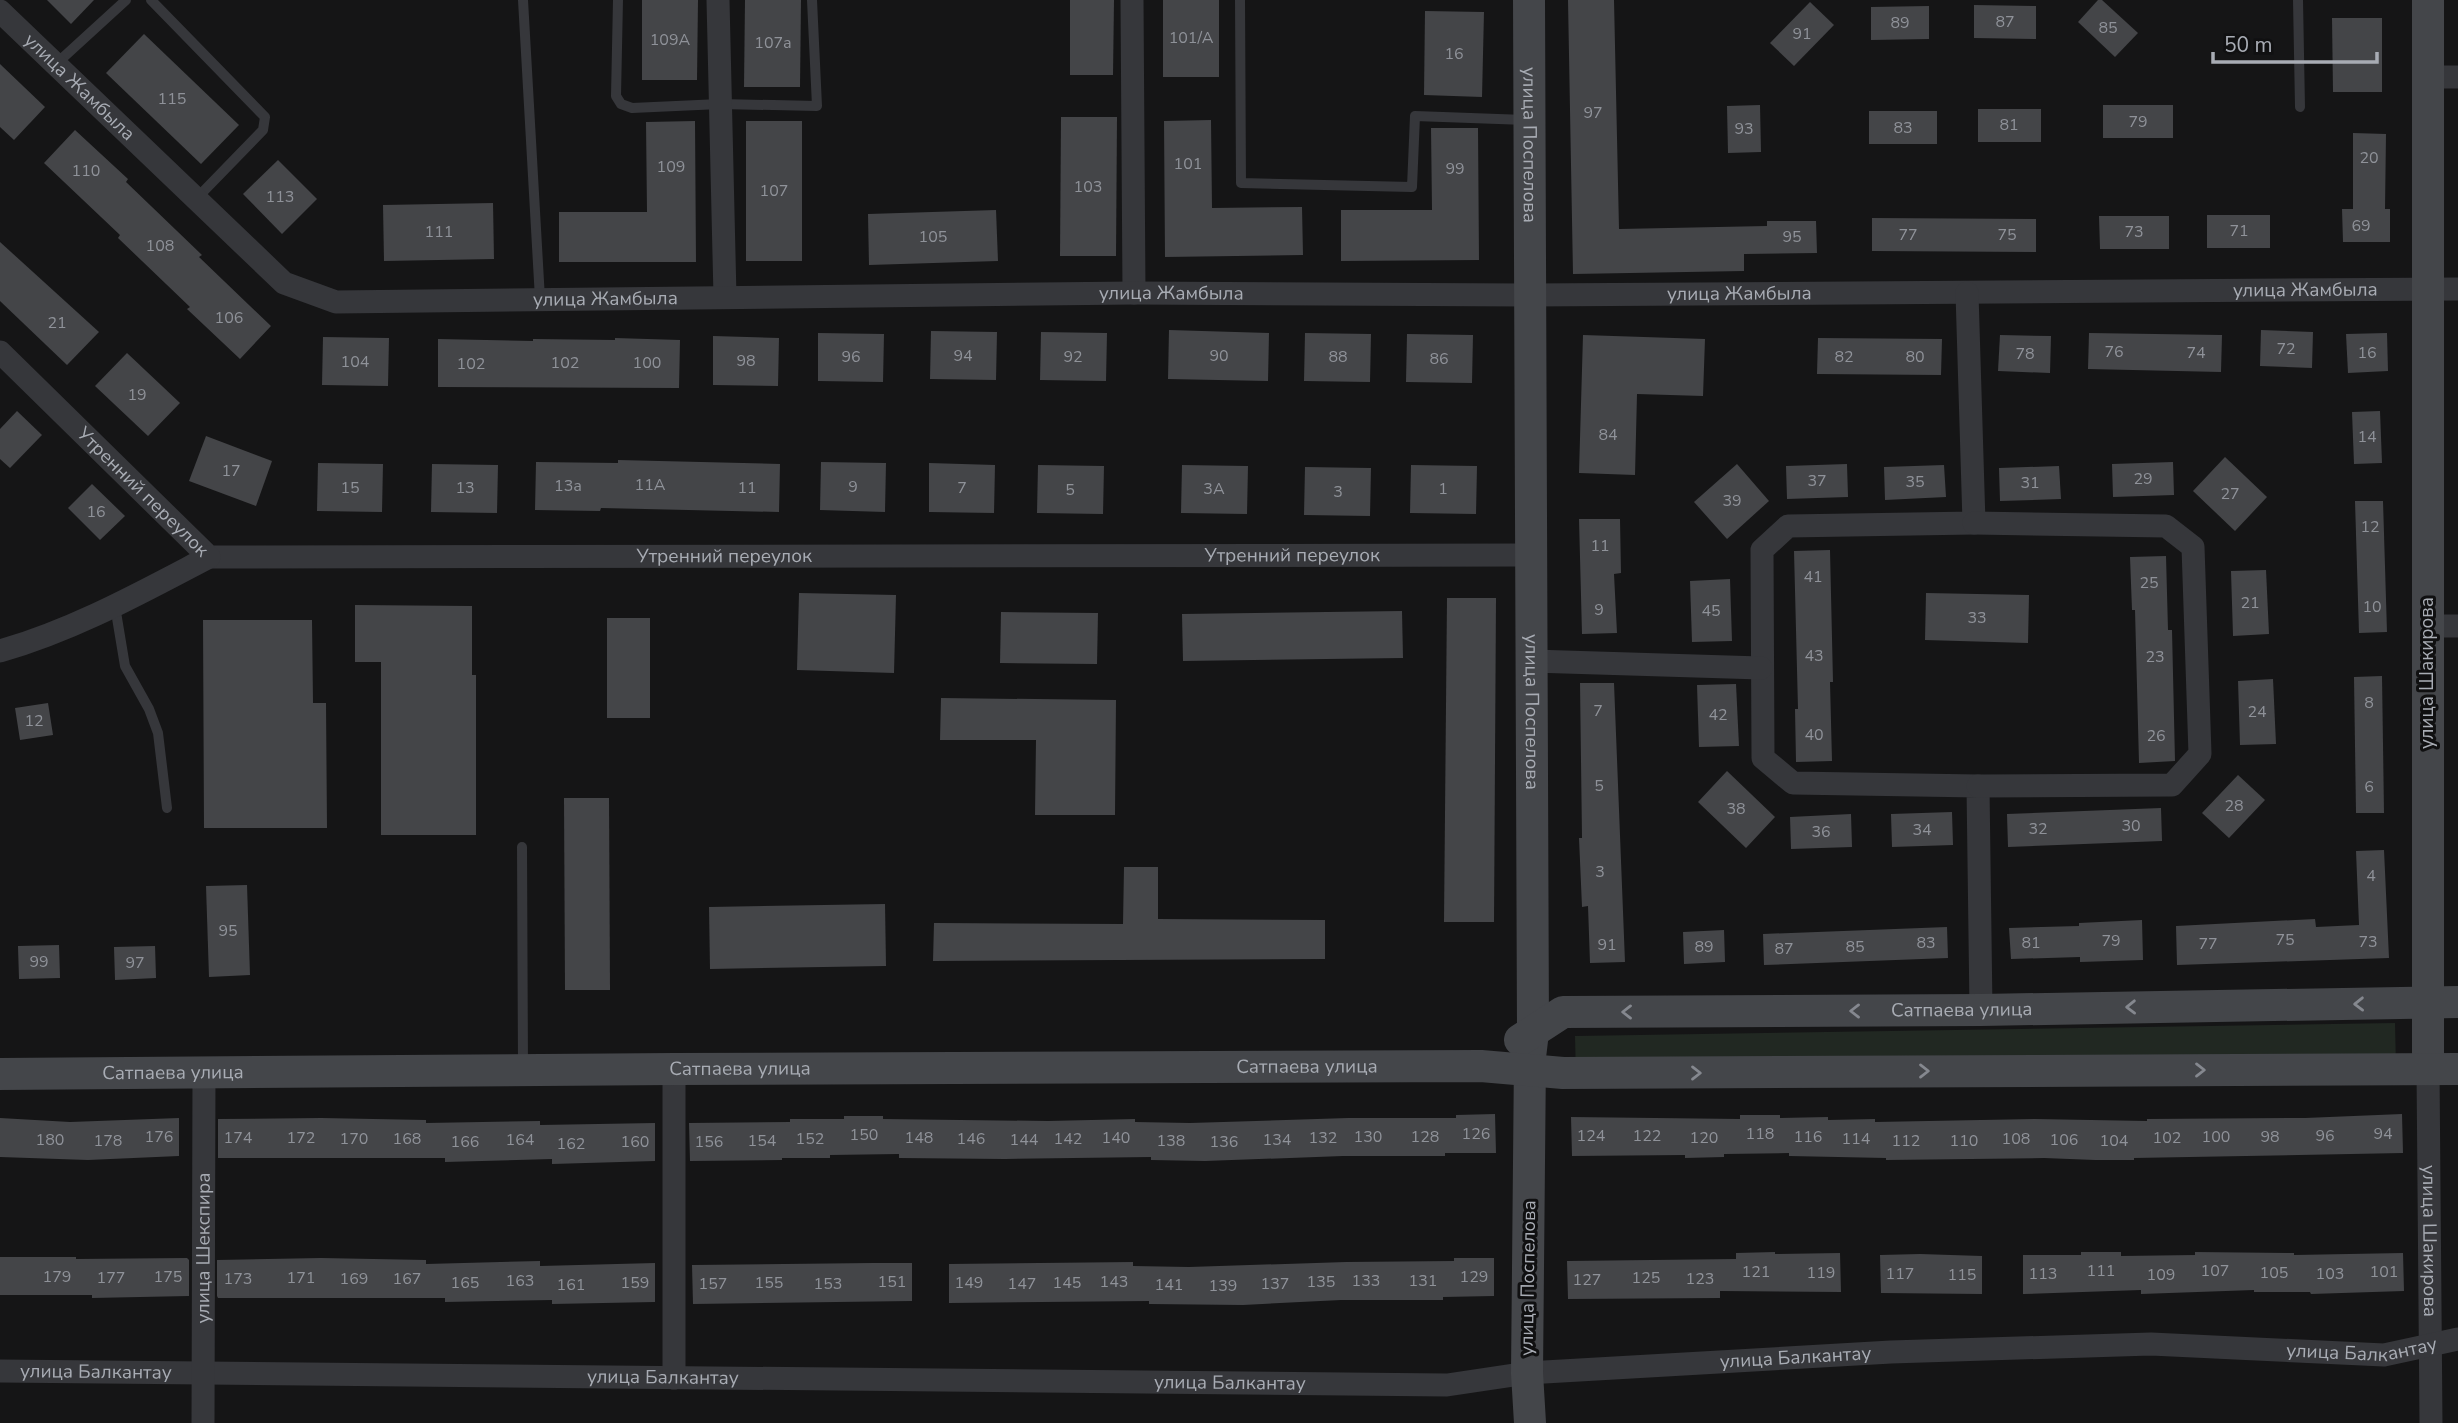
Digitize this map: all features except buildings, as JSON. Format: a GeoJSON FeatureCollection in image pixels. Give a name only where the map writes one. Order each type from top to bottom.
{"type":"FeatureCollection","features":[{"type":"Feature","properties":{"kind":"street"},"geometry":{"type":"LineString","coordinates":[[718,0],[726,297]]}},
{"type":"Feature","properties":{"kind":"street"},"geometry":{"type":"LineString","coordinates":[[1132,0],[1135,293]]}},
{"type":"Feature","properties":{"kind":"street","name":"улица Поспелова"},"geometry":{"type":"LineString","coordinates":[[1529,0],[1533,1032],[1530,1071],[1527,1373],[1530,1423]]}},
{"type":"Feature","properties":{"kind":"street","name":"улица Шакирова"},"geometry":{"type":"LineString","coordinates":[[2428,0],[2443,77],[2426,289],[2427,1002],[2443,1069],[2429,1346],[2431,1423]]}},
{"type":"Feature","properties":{"kind":"street","name":"улица Жамбыла"},"geometry":{"type":"LineString","coordinates":[[0,11],[284,283],[336,302],[1135,293],[1529,296],[2458,289]]}},
{"type":"Feature","properties":{"kind":"street"},"geometry":{"type":"LineString","coordinates":[[1967,293],[1973,523]]}},
{"type":"Feature","properties":{"kind":"street","name":"Утренний переулок"},"geometry":{"type":"LineString","coordinates":[[0,352],[209,557],[1532,555]]}},
{"type":"Feature","properties":{"kind":"street"},"geometry":{"type":"LineString","coordinates":[[1973,523],[2166,526],[2193,547],[2200,754],[2172,785],[1793,783],[1763,758],[1761,668],[1762,550],[1788,526],[1973,523]]}},
{"type":"Feature","properties":{"kind":"street"},"geometry":{"type":"LineString","coordinates":[[0,651],[25,644],[116,606],[209,557]]}},
{"type":"Feature","properties":{"kind":"street"},"geometry":{"type":"LineString","coordinates":[[2427,626],[2458,626]]}},
{"type":"Feature","properties":{"kind":"street"},"geometry":{"type":"LineString","coordinates":[[1532,661],[1761,668]]}},
{"type":"Feature","properties":{"kind":"street"},"geometry":{"type":"LineString","coordinates":[[1978,786],[1981,1010]]}},
{"type":"Feature","properties":{"kind":"street","name":"Сатпаева улица"},"geometry":{"type":"LineString","coordinates":[[1481,1066],[1563,1013],[1981,1010],[2458,1002]]}},
{"type":"Feature","properties":{"kind":"street","name":"Сатпаева улица"},"geometry":{"type":"LineString","coordinates":[[0,1074],[1481,1066],[1563,1073],[2443,1069]]}},
{"type":"Feature","properties":{"kind":"street"},"geometry":{"type":"LineString","coordinates":[[674,1069],[674,1378]]}},
{"type":"Feature","properties":{"kind":"street","name":"улица Шекспира"},"geometry":{"type":"LineString","coordinates":[[203,1423],[204,1073]]}},
{"type":"Feature","properties":{"kind":"street","name":"улица Балкантау"},"geometry":{"type":"LineString","coordinates":[[0,1371],[1447,1385],[1527,1373],[1918,1351],[2151,1344],[2384,1355],[2458,1339]]}},
{"type":"Feature","properties":{"kind":"lane"},"geometry":{"type":"LineString","coordinates":[[56,64],[126,0]]}},
{"type":"Feature","properties":{"kind":"lane"},"geometry":{"type":"LineString","coordinates":[[151,0],[265,117],[262,130],[196,199]]}},
{"type":"Feature","properties":{"kind":"lane"},"geometry":{"type":"LineString","coordinates":[[523,0],[540,299]]}},
{"type":"Feature","properties":{"kind":"lane"},"geometry":{"type":"LineString","coordinates":[[618,0],[616,96],[621,104],[632,108],[720,104],[817,106],[812,0]]}},
{"type":"Feature","properties":{"kind":"lane"},"geometry":{"type":"LineString","coordinates":[[1240,0],[1241,183],[1412,187],[1415,116],[1530,120]]}},
{"type":"Feature","properties":{"kind":"lane"},"geometry":{"type":"LineString","coordinates":[[2298,0],[2300,107]]}},
{"type":"Feature","properties":{"kind":"lane"},"geometry":{"type":"LineString","coordinates":[[116,606],[125,666],[149,709],[158,733],[167,808]]}},
{"type":"Feature","properties":{"kind":"lane"},"geometry":{"type":"LineString","coordinates":[[522,846],[523,1070]]}},
{"type":"Feature","properties":{"kind":"shaded area"},"geometry":{"type":"Polygon","coordinates":[[[2395,1023],[2396,1066],[1576,1079],[1575,1036],[2395,1023]]]}}]}
